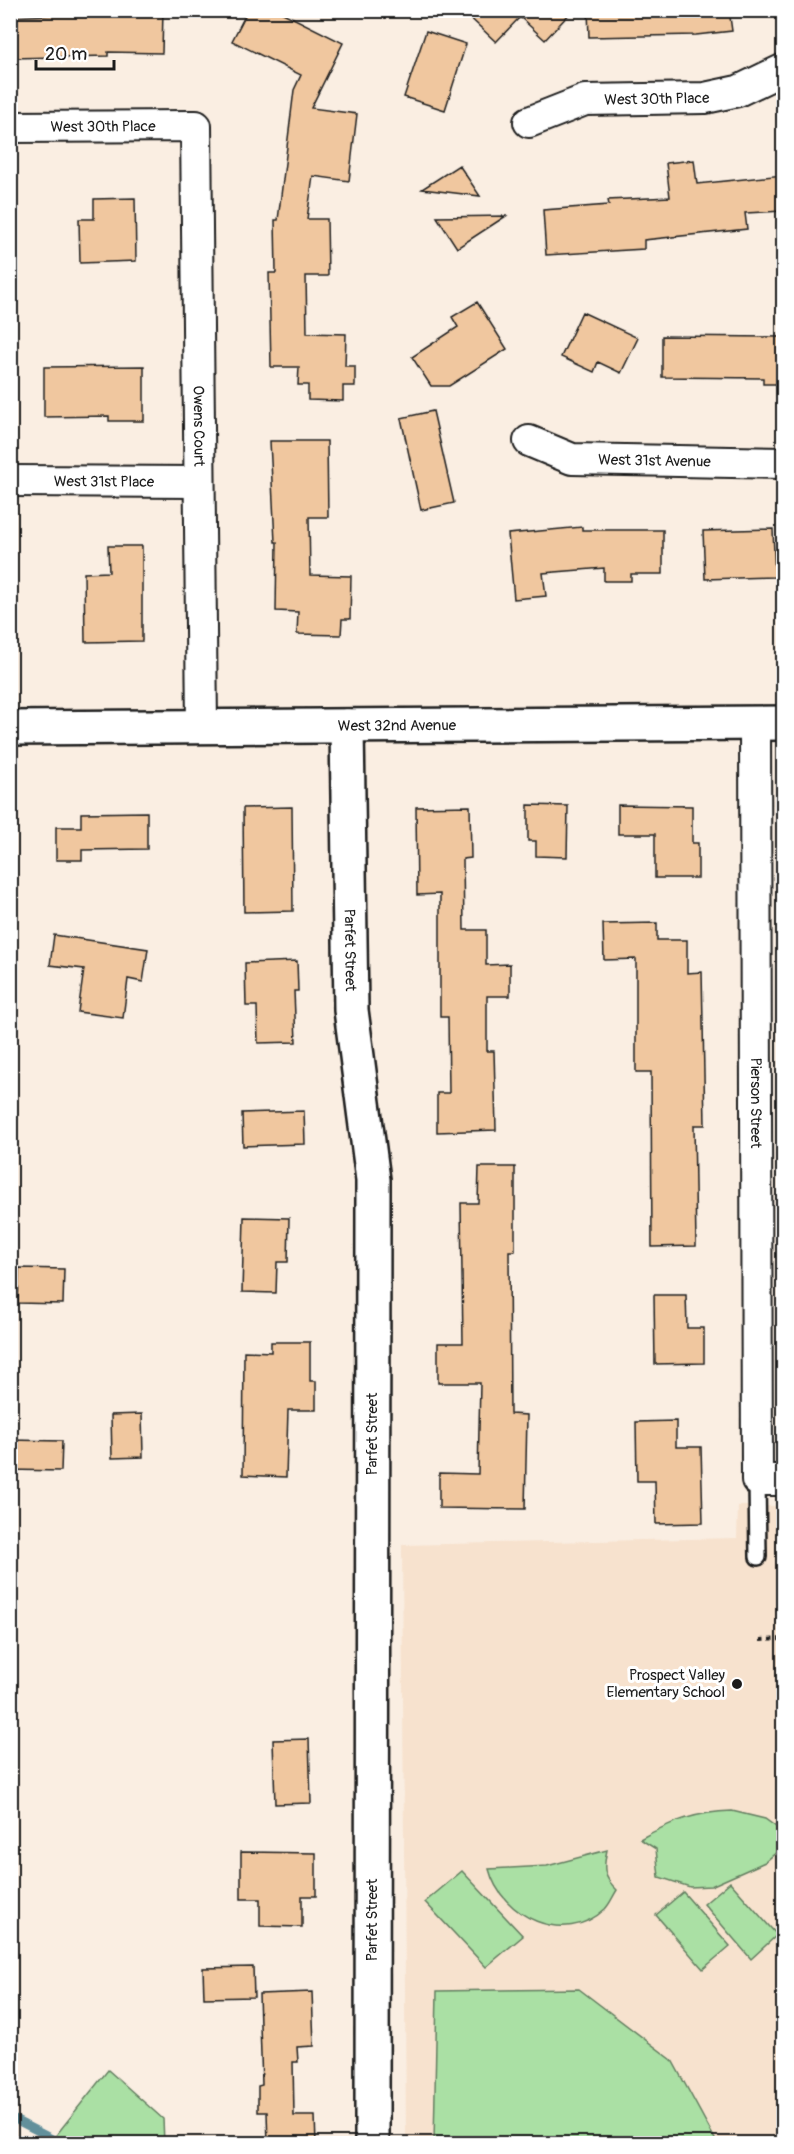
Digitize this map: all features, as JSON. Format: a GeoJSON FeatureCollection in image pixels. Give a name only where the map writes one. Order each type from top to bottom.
{"type":"FeatureCollection","features":[{"type":"Feature","properties":{"kind":"street","name":"West 30th Place"},"geometry":{"type":"LineString","coordinates":[[529,122],[585,100],[705,98],[727,93],[783,69]]}},
{"type":"Feature","properties":{"kind":"street","name":"West 30th Place"},"geometry":{"type":"LineString","coordinates":[[10,127],[196,126]]}},
{"type":"Feature","properties":{"kind":"street","name":"Owens Court"},"geometry":{"type":"LineString","coordinates":[[196,126],[202,727]]}},
{"type":"Feature","properties":{"kind":"street","name":"West 31st Avenue"},"geometry":{"type":"LineString","coordinates":[[529,441],[572,459],[783,463]]}},
{"type":"Feature","properties":{"kind":"street","name":"West 31st Place"},"geometry":{"type":"LineString","coordinates":[[10,481],[199,482]]}},
{"type":"Feature","properties":{"kind":"street","name":"West 32nd Avenue"},"geometry":{"type":"LineString","coordinates":[[10,728],[769,723]]}},
{"type":"Feature","properties":{"kind":"street","name":"Pierson Street"},"geometry":{"type":"LineString","coordinates":[[769,723],[770,1480]]}},
{"type":"Feature","properties":{"kind":"street","name":"Parfet Street"},"geometry":{"type":"LineString","coordinates":[[347,726],[351,1010],[373,1180],[372,2144]]}},
{"type":"Feature","properties":{"kind":"lane"},"geometry":{"type":"LineString","coordinates":[[758,1557],[770,1480]]}},
{"type":"Feature","properties":{"kind":"path"},"geometry":{"type":"LineString","coordinates":[[760,1640],[783,1640]]}},
{"type":"Feature","properties":{"kind":"shaded area"},"geometry":{"type":"Polygon","coordinates":[[[738,1506],[783,1506],[783,2143],[406,2143],[402,1545],[737,1538],[738,1506]]]}},
{"type":"Feature","properties":{"kind":"green space"},"geometry":{"type":"Polygon","coordinates":[[[732,1811],[765,1819],[783,1832],[778,1851],[765,1862],[711,1886],[690,1887],[659,1877],[656,1849],[640,1839],[684,1819],[707,1813],[732,1811]]]}},
{"type":"Feature","properties":{"kind":"green space"},"geometry":{"type":"Polygon","coordinates":[[[607,1850],[605,1872],[617,1890],[605,1909],[589,1920],[572,1926],[554,1926],[520,1913],[496,1886],[489,1869],[547,1866],[607,1850]]]}},
{"type":"Feature","properties":{"kind":"green space"},"geometry":{"type":"Polygon","coordinates":[[[462,1871],[523,1936],[486,1967],[425,1902],[462,1871]]]}},
{"type":"Feature","properties":{"kind":"green space"},"geometry":{"type":"Polygon","coordinates":[[[730,1882],[777,1935],[751,1959],[704,1904],[730,1882]]]}},
{"type":"Feature","properties":{"kind":"green space"},"geometry":{"type":"Polygon","coordinates":[[[683,1892],[730,1946],[703,1969],[656,1915],[683,1892]]]}},
{"type":"Feature","properties":{"kind":"green space"},"geometry":{"type":"Polygon","coordinates":[[[579,1989],[672,2060],[717,2143],[434,2143],[437,1991],[579,1989]]]}},
{"type":"Feature","properties":{"kind":"green space"},"geometry":{"type":"Polygon","coordinates":[[[108,2070],[163,2119],[164,2143],[60,2144],[53,2139],[108,2070]]]}},
{"type":"Feature","properties":{"kind":"building"},"geometry":{"type":"Polygon","coordinates":[[[163,10],[162,53],[108,52],[108,56],[10,58],[10,17],[163,10]]]}},
{"type":"Feature","properties":{"kind":"building"},"geometry":{"type":"Polygon","coordinates":[[[248,10],[277,10],[343,43],[311,108],[357,114],[349,181],[313,176],[307,219],[327,219],[328,276],[306,276],[307,333],[346,334],[345,366],[355,366],[355,386],[343,386],[343,401],[308,400],[308,385],[298,385],[299,367],[271,367],[269,273],[276,273],[275,220],[278,220],[294,90],[301,75],[232,41],[248,10]]]}},
{"type":"Feature","properties":{"kind":"building"},"geometry":{"type":"Polygon","coordinates":[[[462,10],[573,10],[545,40],[520,17],[496,42],[462,10]]]}},
{"type":"Feature","properties":{"kind":"building"},"geometry":{"type":"Polygon","coordinates":[[[588,10],[729,10],[732,31],[696,35],[589,37],[588,10]]]}},
{"type":"Feature","properties":{"kind":"building"},"geometry":{"type":"Polygon","coordinates":[[[426,31],[466,44],[445,110],[404,97],[426,31]]]}},
{"type":"Feature","properties":{"kind":"building"},"geometry":{"type":"Polygon","coordinates":[[[694,160],[697,184],[783,175],[783,211],[745,213],[747,229],[644,240],[644,249],[546,255],[543,210],[609,205],[608,200],[670,197],[666,163],[694,160]]]}},
{"type":"Feature","properties":{"kind":"building"},"geometry":{"type":"Polygon","coordinates":[[[459,165],[480,196],[422,189],[459,165]]]}},
{"type":"Feature","properties":{"kind":"building"},"geometry":{"type":"Polygon","coordinates":[[[135,198],[136,261],[80,263],[79,219],[94,219],[94,199],[135,198]]]}},
{"type":"Feature","properties":{"kind":"building"},"geometry":{"type":"Polygon","coordinates":[[[506,216],[457,248],[437,217],[506,216]]]}},
{"type":"Feature","properties":{"kind":"building"},"geometry":{"type":"Polygon","coordinates":[[[477,302],[507,349],[449,386],[431,386],[412,357],[458,327],[452,317],[477,302]]]}},
{"type":"Feature","properties":{"kind":"building"},"geometry":{"type":"Polygon","coordinates":[[[582,312],[638,338],[621,373],[598,362],[594,372],[561,357],[582,312]]]}},
{"type":"Feature","properties":{"kind":"building"},"geometry":{"type":"Polygon","coordinates":[[[662,336],[783,337],[783,384],[763,384],[763,378],[662,377],[662,336]]]}},
{"type":"Feature","properties":{"kind":"building"},"geometry":{"type":"Polygon","coordinates":[[[144,366],[144,421],[109,421],[109,416],[44,417],[44,367],[144,366]]]}},
{"type":"Feature","properties":{"kind":"building"},"geometry":{"type":"Polygon","coordinates":[[[433,411],[454,503],[421,510],[401,418],[433,411]]]}},
{"type":"Feature","properties":{"kind":"building"},"geometry":{"type":"Polygon","coordinates":[[[270,441],[327,441],[328,517],[309,517],[310,575],[351,576],[350,619],[342,619],[341,635],[297,634],[298,612],[276,611],[277,542],[275,542],[270,441]]]}},
{"type":"Feature","properties":{"kind":"building"},"geometry":{"type":"Polygon","coordinates":[[[582,527],[582,530],[663,530],[663,574],[631,574],[631,581],[604,581],[604,568],[543,573],[546,596],[514,599],[508,534],[582,527]]]}},
{"type":"Feature","properties":{"kind":"building"},"geometry":{"type":"Polygon","coordinates":[[[773,529],[775,577],[705,579],[703,531],[773,529]]]}},
{"type":"Feature","properties":{"kind":"building"},"geometry":{"type":"Polygon","coordinates":[[[108,546],[142,546],[142,641],[85,642],[84,573],[109,572],[108,546]]]}},
{"type":"Feature","properties":{"kind":"building"},"geometry":{"type":"Polygon","coordinates":[[[528,805],[568,806],[567,857],[536,856],[536,841],[528,841],[528,805]]]}},
{"type":"Feature","properties":{"kind":"building"},"geometry":{"type":"Polygon","coordinates":[[[618,805],[692,806],[692,843],[698,843],[698,878],[655,878],[655,834],[618,834],[618,805]]]}},
{"type":"Feature","properties":{"kind":"building"},"geometry":{"type":"Polygon","coordinates":[[[470,806],[471,858],[463,859],[464,930],[486,930],[486,965],[510,964],[510,996],[487,996],[487,1051],[494,1051],[496,1130],[437,1132],[437,1093],[449,1093],[448,1017],[440,1017],[440,894],[417,895],[416,807],[470,806]]]}},
{"type":"Feature","properties":{"kind":"building"},"geometry":{"type":"Polygon","coordinates":[[[292,807],[293,911],[244,912],[243,808],[292,807]]]}},
{"type":"Feature","properties":{"kind":"building"},"geometry":{"type":"Polygon","coordinates":[[[147,812],[147,849],[82,850],[82,860],[56,860],[56,827],[81,827],[81,813],[147,812]]]}},
{"type":"Feature","properties":{"kind":"building"},"geometry":{"type":"Polygon","coordinates":[[[657,923],[657,940],[687,940],[687,973],[702,972],[705,1125],[694,1125],[696,1246],[652,1247],[651,1072],[636,1072],[636,959],[604,960],[603,924],[657,923]]]}},
{"type":"Feature","properties":{"kind":"building"},"geometry":{"type":"Polygon","coordinates":[[[54,935],[148,949],[143,982],[128,979],[123,1018],[78,1012],[84,969],[50,965],[54,935]]]}},
{"type":"Feature","properties":{"kind":"building"},"geometry":{"type":"Polygon","coordinates":[[[297,961],[298,991],[294,991],[296,1042],[258,1043],[257,1006],[246,1006],[245,963],[297,961]]]}},
{"type":"Feature","properties":{"kind":"building"},"geometry":{"type":"Polygon","coordinates":[[[304,1111],[305,1144],[243,1146],[242,1113],[304,1111]]]}},
{"type":"Feature","properties":{"kind":"building"},"geometry":{"type":"Polygon","coordinates":[[[479,1167],[515,1167],[515,1251],[509,1251],[510,1414],[527,1415],[525,1509],[439,1508],[439,1473],[478,1474],[480,1383],[438,1383],[438,1343],[463,1343],[461,1203],[478,1203],[479,1167]]]}},
{"type":"Feature","properties":{"kind":"building"},"geometry":{"type":"Polygon","coordinates":[[[244,1217],[289,1218],[288,1262],[277,1262],[276,1293],[242,1292],[244,1217]]]}},
{"type":"Feature","properties":{"kind":"building"},"geometry":{"type":"Polygon","coordinates":[[[19,1268],[64,1269],[63,1304],[18,1303],[19,1268]]]}},
{"type":"Feature","properties":{"kind":"building"},"geometry":{"type":"Polygon","coordinates":[[[654,1295],[686,1295],[687,1328],[704,1328],[704,1363],[655,1364],[654,1295]]]}},
{"type":"Feature","properties":{"kind":"building"},"geometry":{"type":"Polygon","coordinates":[[[271,1342],[310,1342],[310,1381],[316,1381],[316,1410],[288,1410],[286,1477],[243,1475],[244,1351],[271,1352],[271,1342]]]}},
{"type":"Feature","properties":{"kind":"building"},"geometry":{"type":"Polygon","coordinates":[[[142,1414],[143,1457],[112,1458],[111,1415],[142,1414]]]}},
{"type":"Feature","properties":{"kind":"building"},"geometry":{"type":"Polygon","coordinates":[[[676,1421],[676,1447],[701,1447],[703,1523],[656,1524],[655,1481],[637,1481],[636,1422],[676,1421]]]}},
{"type":"Feature","properties":{"kind":"building"},"geometry":{"type":"Polygon","coordinates":[[[10,1440],[62,1441],[61,1471],[10,1470],[10,1440]]]}},
{"type":"Feature","properties":{"kind":"building"},"geometry":{"type":"Polygon","coordinates":[[[309,1739],[311,1803],[275,1804],[273,1740],[309,1739]]]}},
{"type":"Feature","properties":{"kind":"building"},"geometry":{"type":"Polygon","coordinates":[[[241,1852],[316,1853],[316,1896],[302,1896],[302,1927],[260,1926],[260,1899],[241,1899],[241,1852]]]}},
{"type":"Feature","properties":{"kind":"building"},"geometry":{"type":"Polygon","coordinates":[[[253,1967],[254,1997],[204,1998],[203,1968],[253,1967]]]}},
{"type":"Feature","properties":{"kind":"building"},"geometry":{"type":"Polygon","coordinates":[[[312,1992],[314,2046],[297,2047],[298,2062],[293,2062],[294,2116],[315,2116],[316,2144],[268,2144],[267,2112],[258,2112],[258,2086],[262,2085],[259,1994],[312,1992]]]}},
{"type":"Feature","properties":{"kind":"waterway"},"geometry":{"type":"LineString","coordinates":[[10,2117],[53,2139],[70,2144]]}},
{"type":"Feature","properties":{"kind":"place","name":"Prospect Valley Elementary School"},"geometry":{"type":"Point","coordinates":[737,1684]}}]}
